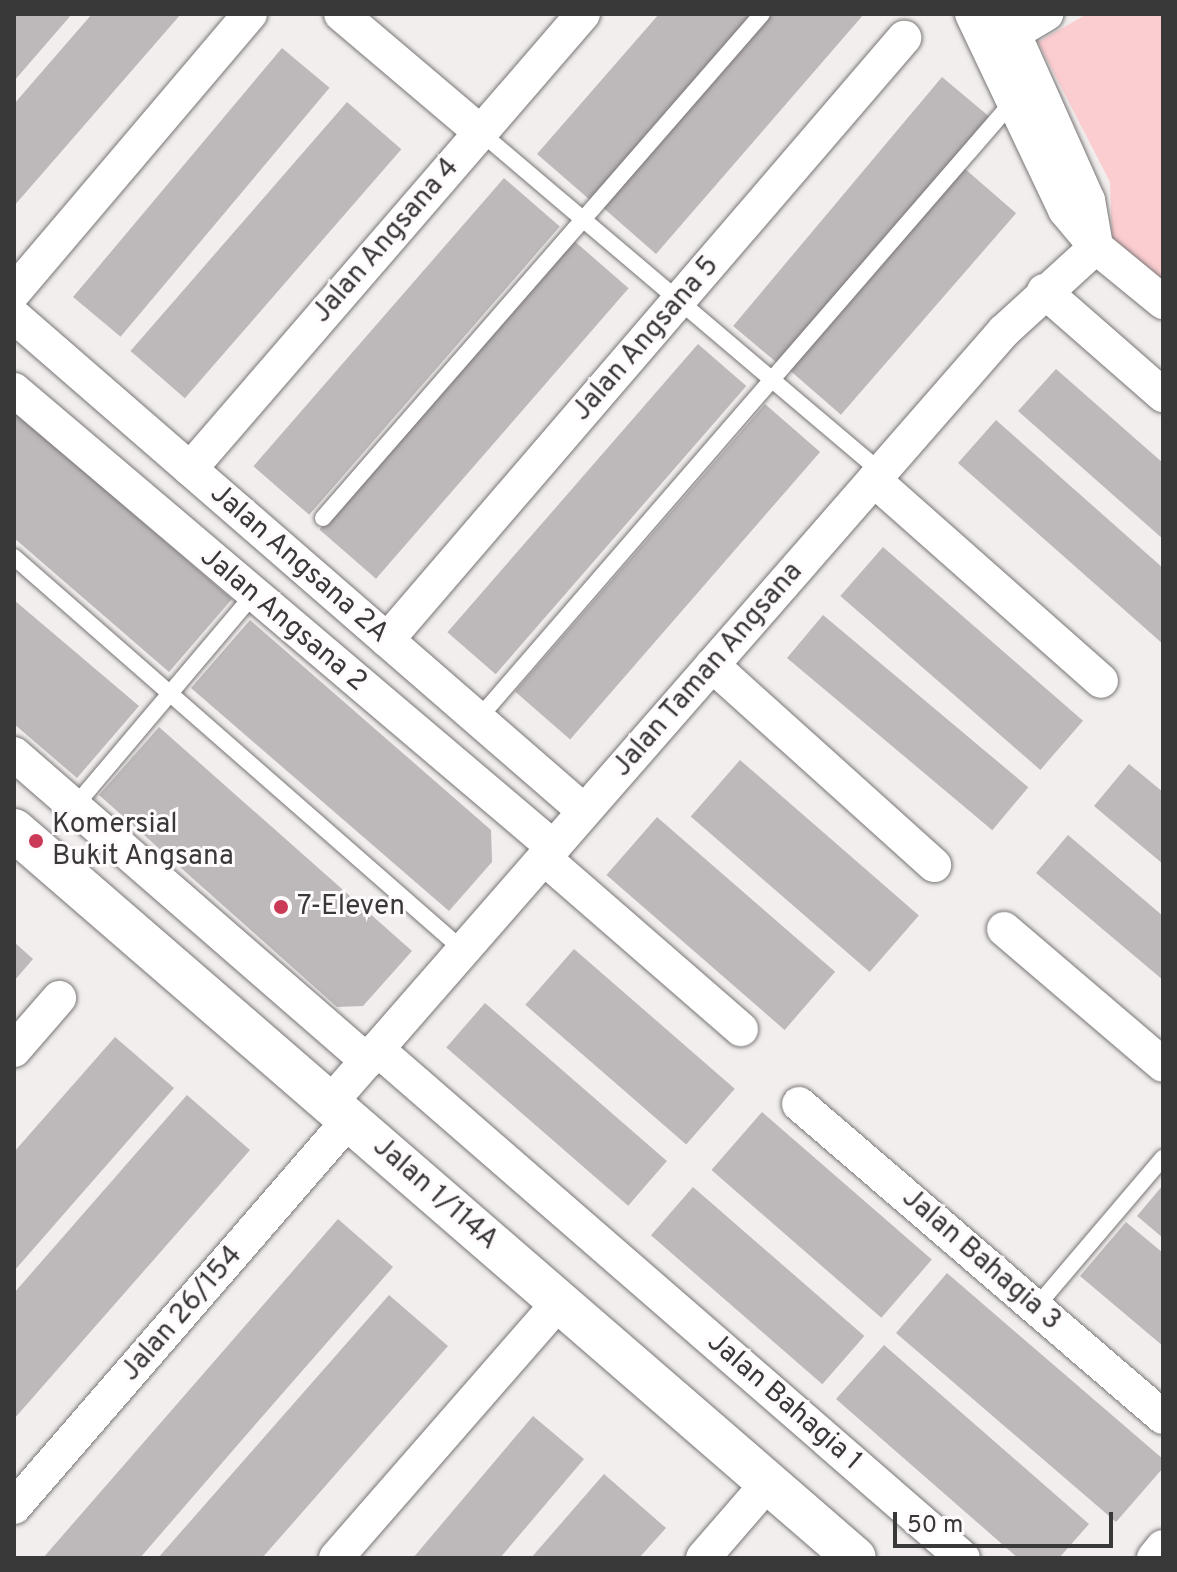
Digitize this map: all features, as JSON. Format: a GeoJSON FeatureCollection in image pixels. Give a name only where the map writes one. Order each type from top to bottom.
{"type":"FeatureCollection","features":[{"type":"Feature","properties":{"kind":"street"},"geometry":{"type":"LineString","coordinates":[[14,292],[250,14]]}},
{"type":"Feature","properties":{"kind":"street"},"geometry":{"type":"LineString","coordinates":[[341,14],[479,131]]}},
{"type":"Feature","properties":{"kind":"street","name":"Jalan Angsana 4"},"geometry":{"type":"LineString","coordinates":[[190,469],[583,14]]}},
{"type":"Feature","properties":{"kind":"street"},"geometry":{"type":"LineString","coordinates":[[972,14],[1003,31],[1088,200],[1096,247]]}},
{"type":"Feature","properties":{"kind":"street"},"geometry":{"type":"LineString","coordinates":[[1003,31],[1046,14]]}},
{"type":"Feature","properties":{"kind":"street"},"geometry":{"type":"LineString","coordinates":[[1003,31],[1014,99],[1065,210],[1096,247],[1163,302]]}},
{"type":"Feature","properties":{"kind":"street","name":"Jalan Angsana 5"},"geometry":{"type":"LineString","coordinates":[[387,640],[904,38]]}},
{"type":"Feature","properties":{"kind":"street","name":"Jalan Taman Angsana"},"geometry":{"type":"LineString","coordinates":[[340,1112],[372,1055],[584,811],[1004,331],[1044,291],[1096,247]]}},
{"type":"Feature","properties":{"kind":"street"},"geometry":{"type":"LineString","coordinates":[[1044,291],[1163,395]]}},
{"type":"Feature","properties":{"kind":"street","name":"Jalan Angsana 2A"},"geometry":{"type":"LineString","coordinates":[[14,316],[584,811]]}},
{"type":"Feature","properties":{"kind":"street","name":"Jalan Angsana 2"},"geometry":{"type":"LineString","coordinates":[[14,390],[548,853],[741,1029]]}},
{"type":"Feature","properties":{"kind":"street"},"geometry":{"type":"LineString","coordinates":[[878,476],[1101,681]]}},
{"type":"Feature","properties":{"kind":"street"},"geometry":{"type":"LineString","coordinates":[[712,665],[934,865]]}},
{"type":"Feature","properties":{"kind":"street","name":"Jalan Bahagia 1"},"geometry":{"type":"LineString","coordinates":[[14,754],[604,1246],[963,1558]]}},
{"type":"Feature","properties":{"kind":"street","name":"Jalan 1/114A"},"geometry":{"type":"LineString","coordinates":[[14,830],[855,1558]]}},
{"type":"Feature","properties":{"kind":"street"},"geometry":{"type":"LineString","coordinates":[[1004,929],[1163,1065]]}},
{"type":"Feature","properties":{"kind":"street"},"geometry":{"type":"LineString","coordinates":[[14,1050],[59,998]]}},
{"type":"Feature","properties":{"kind":"street","name":"Jalan Bahagia 3"},"geometry":{"type":"LineString","coordinates":[[799,1104],[1163,1417]]}},
{"type":"Feature","properties":{"kind":"street","name":"Jalan 26/154"},"geometry":{"type":"LineString","coordinates":[[14,1507],[340,1112]]}},
{"type":"Feature","properties":{"kind":"street"},"geometry":{"type":"LineString","coordinates":[[336,1558],[559,1302]]}},
{"type":"Feature","properties":{"kind":"street"},"geometry":{"type":"LineString","coordinates":[[703,1558],[768,1483]]}},
{"type":"Feature","properties":{"kind":"street"},"geometry":{"type":"LineString","coordinates":[[1154,1558],[1163,1547]]}},
{"type":"Feature","properties":{"kind":"lane"},"geometry":{"type":"LineString","coordinates":[[323,518],[762,14]]}},
{"type":"Feature","properties":{"kind":"lane"},"geometry":{"type":"LineString","coordinates":[[478,719],[1014,99]]}},
{"type":"Feature","properties":{"kind":"lane"},"geometry":{"type":"LineString","coordinates":[[479,131],[772,379],[878,476]]}},
{"type":"Feature","properties":{"kind":"lane"},"geometry":{"type":"LineString","coordinates":[[14,557],[463,950]]}},
{"type":"Feature","properties":{"kind":"lane"},"geometry":{"type":"LineString","coordinates":[[74,807],[253,595]]}},
{"type":"Feature","properties":{"kind":"lane"},"geometry":{"type":"LineString","coordinates":[[1036,1307],[1163,1158]]}},
{"type":"Feature","properties":{"kind":"shaded area"},"geometry":{"type":"Polygon","coordinates":[[[1087,14],[1163,14],[1163,286],[1112,243],[1110,182],[1038,42],[1087,14]]]}},
{"type":"Feature","properties":{"kind":"building"},"geometry":{"type":"Polygon","coordinates":[[[14,14],[72,14],[14,81],[14,14]]]}},
{"type":"Feature","properties":{"kind":"building"},"geometry":{"type":"Polygon","coordinates":[[[92,14],[181,14],[14,206],[14,104],[92,14]]]}},
{"type":"Feature","properties":{"kind":"building"},"geometry":{"type":"Polygon","coordinates":[[[659,14],[752,14],[590,200],[537,154],[659,14]]]}},
{"type":"Feature","properties":{"kind":"building"},"geometry":{"type":"Polygon","coordinates":[[[766,14],[864,14],[656,254],[600,205],[766,14]]]}},
{"type":"Feature","properties":{"kind":"building"},"geometry":{"type":"Polygon","coordinates":[[[282,48],[329,88],[121,337],[73,297],[282,48]]]}},
{"type":"Feature","properties":{"kind":"building"},"geometry":{"type":"Polygon","coordinates":[[[942,77],[992,119],[783,368],[733,326],[942,77]]]}},
{"type":"Feature","properties":{"kind":"building"},"geometry":{"type":"Polygon","coordinates":[[[347,102],[401,149],[185,398],[131,351],[347,102]]]}},
{"type":"Feature","properties":{"kind":"building"},"geometry":{"type":"Polygon","coordinates":[[[964,168],[1016,213],[841,415],[789,370],[964,168]]]}},
{"type":"Feature","properties":{"kind":"building"},"geometry":{"type":"Polygon","coordinates":[[[504,178],[560,227],[309,515],[253,466],[504,178]]]}},
{"type":"Feature","properties":{"kind":"building"},"geometry":{"type":"Polygon","coordinates":[[[572,239],[629,288],[376,579],[319,530],[572,239]]]}},
{"type":"Feature","properties":{"kind":"building"},"geometry":{"type":"Polygon","coordinates":[[[698,344],[746,386],[496,674],[447,632],[698,344]]]}},
{"type":"Feature","properties":{"kind":"building"},"geometry":{"type":"Polygon","coordinates":[[[1056,369],[1163,463],[1163,539],[1018,411],[1056,369]]]}},
{"type":"Feature","properties":{"kind":"building"},"geometry":{"type":"Polygon","coordinates":[[[765,404],[820,452],[570,739],[515,692],[765,404]]]}},
{"type":"Feature","properties":{"kind":"building"},"geometry":{"type":"Polygon","coordinates":[[[14,411],[232,599],[169,672],[14,538],[14,411]]]}},
{"type":"Feature","properties":{"kind":"building"},"geometry":{"type":"Polygon","coordinates":[[[996,420],[1163,568],[1163,644],[958,463],[996,420]]]}},
{"type":"Feature","properties":{"kind":"building"},"geometry":{"type":"Polygon","coordinates":[[[883,547],[1083,721],[1040,770],[840,596],[883,547]]]}},
{"type":"Feature","properties":{"kind":"building"},"geometry":{"type":"Polygon","coordinates":[[[14,600],[139,706],[77,778],[14,724],[14,600]]]}},
{"type":"Feature","properties":{"kind":"building"},"geometry":{"type":"Polygon","coordinates":[[[823,615],[1028,787],[992,830],[787,658],[823,615]]]}},
{"type":"Feature","properties":{"kind":"building"},"geometry":{"type":"Polygon","coordinates":[[[250,620],[491,830],[492,862],[449,911],[191,688],[250,620]]]}},
{"type":"Feature","properties":{"kind":"building"},"geometry":{"type":"Polygon","coordinates":[[[159,727],[412,951],[363,1006],[337,1007],[99,795],[159,727]]]}},
{"type":"Feature","properties":{"kind":"building"},"geometry":{"type":"Polygon","coordinates":[[[740,760],[919,915],[870,972],[691,817],[740,760]]]}},
{"type":"Feature","properties":{"kind":"building"},"geometry":{"type":"Polygon","coordinates":[[[1129,764],[1163,792],[1163,864],[1094,806],[1129,764]]]}},
{"type":"Feature","properties":{"kind":"building"},"geometry":{"type":"Polygon","coordinates":[[[657,817],[835,972],[785,1030],[606,875],[657,817]]]}},
{"type":"Feature","properties":{"kind":"building"},"geometry":{"type":"Polygon","coordinates":[[[1068,835],[1163,916],[1163,980],[1036,873],[1068,835]]]}},
{"type":"Feature","properties":{"kind":"building"},"geometry":{"type":"Polygon","coordinates":[[[14,942],[33,959],[14,981],[14,942]]]}},
{"type":"Feature","properties":{"kind":"building"},"geometry":{"type":"Polygon","coordinates":[[[574,949],[735,1089],[686,1145],[525,1005],[574,949]]]}},
{"type":"Feature","properties":{"kind":"building"},"geometry":{"type":"Polygon","coordinates":[[[485,1003],[667,1161],[628,1206],[446,1048],[485,1003]]]}},
{"type":"Feature","properties":{"kind":"building"},"geometry":{"type":"Polygon","coordinates":[[[115,1037],[174,1088],[14,1271],[14,1152],[115,1037]]]}},
{"type":"Feature","properties":{"kind":"building"},"geometry":{"type":"Polygon","coordinates":[[[187,1095],[250,1150],[14,1419],[14,1293],[187,1095]]]}},
{"type":"Feature","properties":{"kind":"building"},"geometry":{"type":"Polygon","coordinates":[[[762,1112],[932,1260],[881,1318],[711,1170],[762,1112]]]}},
{"type":"Feature","properties":{"kind":"building"},"geometry":{"type":"Polygon","coordinates":[[[1163,1185],[1163,1238],[1137,1216],[1163,1185]]]}},
{"type":"Feature","properties":{"kind":"building"},"geometry":{"type":"Polygon","coordinates":[[[693,1187],[864,1336],[822,1384],[651,1235],[693,1187]]]}},
{"type":"Feature","properties":{"kind":"building"},"geometry":{"type":"Polygon","coordinates":[[[338,1219],[393,1267],[140,1558],[43,1558],[338,1219]]]}},
{"type":"Feature","properties":{"kind":"building"},"geometry":{"type":"Polygon","coordinates":[[[1126,1222],[1163,1253],[1163,1346],[1080,1276],[1126,1222]]]}},
{"type":"Feature","properties":{"kind":"building"},"geometry":{"type":"Polygon","coordinates":[[[947,1273],[1163,1459],[1163,1468],[1116,1522],[896,1333],[947,1273]]]}},
{"type":"Feature","properties":{"kind":"building"},"geometry":{"type":"Polygon","coordinates":[[[389,1295],[448,1346],[292,1524],[262,1558],[158,1558],[389,1295]]]}},
{"type":"Feature","properties":{"kind":"building"},"geometry":{"type":"Polygon","coordinates":[[[884,1345],[1089,1524],[1059,1558],[1018,1558],[836,1399],[884,1345]]]}},
{"type":"Feature","properties":{"kind":"building"},"geometry":{"type":"Polygon","coordinates":[[[533,1416],[584,1459],[500,1558],[413,1558],[533,1416]]]}},
{"type":"Feature","properties":{"kind":"building"},"geometry":{"type":"Polygon","coordinates":[[[604,1474],[666,1528],[639,1558],[531,1558],[604,1474]]]}},
{"type":"Feature","properties":{"kind":"place","name":"Komersial Bukit Angsana"},"geometry":{"type":"Point","coordinates":[36,841]}},
{"type":"Feature","properties":{"kind":"place","name":"7-Eleven"},"geometry":{"type":"Point","coordinates":[281,907]}}]}
